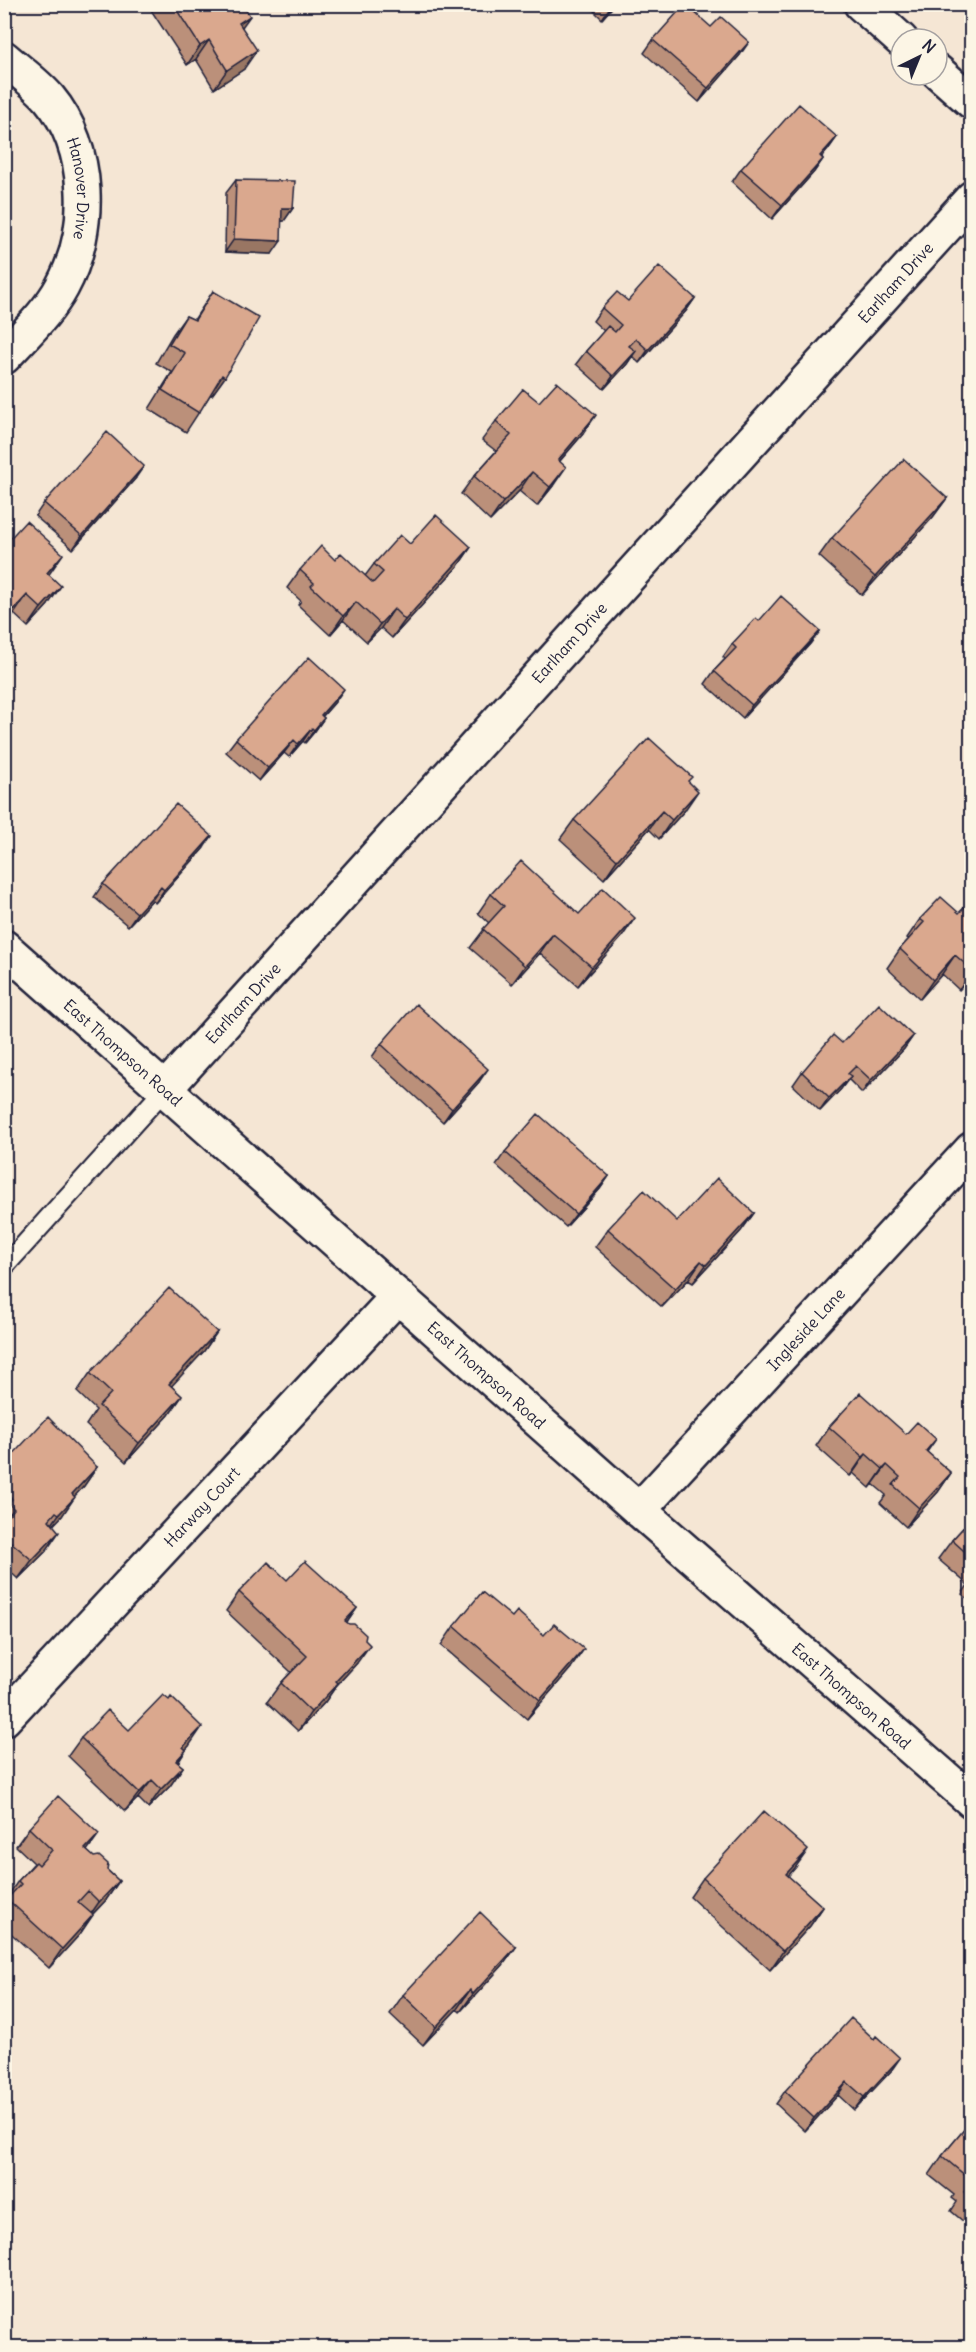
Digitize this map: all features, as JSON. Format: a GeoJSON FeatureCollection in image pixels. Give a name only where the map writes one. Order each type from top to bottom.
{"type":"FeatureCollection","features":[{"type":"Feature","properties":{"kind":"street"},"geometry":{"type":"LineString","coordinates":[[861,4],[889,29]]}},
{"type":"Feature","properties":{"kind":"street","name":"Hanover Drive"},"geometry":{"type":"LineString","coordinates":[[4,58],[49,97],[67,126],[82,173],[83,214],[76,257],[62,287],[52,303],[4,357]]}},
{"type":"Feature","properties":{"kind":"street"},"geometry":{"type":"LineString","coordinates":[[949,82],[972,102]]}},
{"type":"Feature","properties":{"kind":"street","name":"Earlham Drive"},"geometry":{"type":"LineString","coordinates":[[165,1089],[972,198]]}},
{"type":"Feature","properties":{"kind":"street","name":"East Thompson Road"},"geometry":{"type":"LineString","coordinates":[[4,946],[639,1510],[972,1801]]}},
{"type":"Feature","properties":{"kind":"street","name":"Ingleside Lane"},"geometry":{"type":"LineString","coordinates":[[639,1510],[972,1149]]}},
{"type":"Feature","properties":{"kind":"street","name":"Harway Court"},"geometry":{"type":"LineString","coordinates":[[4,1719],[398,1296]]}},
{"type":"Feature","properties":{"kind":"lane"},"geometry":{"type":"LineString","coordinates":[[4,1267],[165,1089]]}},
{"type":"Feature","properties":{"kind":"building"},"geometry":{"type":"Polygon","coordinates":[[[173,4],[243,4],[250,16],[239,23],[257,50],[227,70],[209,40],[200,46],[173,4]]]}},
{"type":"Feature","properties":{"kind":"building"},"geometry":{"type":"Polygon","coordinates":[[[685,4],[711,27],[721,17],[749,42],[708,88],[653,40],[685,4]]]}},
{"type":"Feature","properties":{"kind":"building"},"geometry":{"type":"Polygon","coordinates":[[[799,104],[837,137],[820,156],[823,159],[782,205],[741,169],[799,104]]]}},
{"type":"Feature","properties":{"kind":"building"},"geometry":{"type":"Polygon","coordinates":[[[236,180],[295,181],[293,208],[282,208],[281,241],[234,239],[236,180]]]}},
{"type":"Feature","properties":{"kind":"building"},"geometry":{"type":"Polygon","coordinates":[[[659,266],[695,298],[648,350],[636,339],[629,346],[636,351],[613,376],[586,351],[608,326],[615,332],[621,325],[602,308],[617,292],[628,301],[659,266]]]}},
{"type":"Feature","properties":{"kind":"building"},"geometry":{"type":"Polygon","coordinates":[[[213,291],[259,318],[225,377],[222,375],[199,413],[162,390],[185,353],[169,344],[186,316],[195,320],[213,291]]]}},
{"type":"Feature","properties":{"kind":"building"},"geometry":{"type":"Polygon","coordinates":[[[557,382],[596,415],[558,460],[566,467],[550,487],[532,472],[503,502],[474,476],[511,435],[496,421],[523,389],[539,402],[557,382]]]}},
{"type":"Feature","properties":{"kind":"building"},"geometry":{"type":"Polygon","coordinates":[[[107,432],[144,466],[82,536],[44,503],[107,432]]]}},
{"type":"Feature","properties":{"kind":"building"},"geometry":{"type":"Polygon","coordinates":[[[904,459],[947,498],[875,577],[832,538],[904,459]]]}},
{"type":"Feature","properties":{"kind":"building"},"geometry":{"type":"Polygon","coordinates":[[[436,515],[471,547],[405,620],[394,609],[380,624],[356,602],[343,616],[311,586],[314,583],[300,570],[321,546],[335,560],[341,553],[373,583],[383,572],[374,564],[400,535],[410,544],[436,515]]]}},
{"type":"Feature","properties":{"kind":"building"},"geometry":{"type":"Polygon","coordinates":[[[26,521],[63,554],[47,573],[61,586],[41,608],[27,595],[4,620],[4,545],[26,521]]]}},
{"type":"Feature","properties":{"kind":"building"},"geometry":{"type":"Polygon","coordinates":[[[781,596],[820,631],[752,705],[714,671],[736,648],[732,644],[756,618],[759,621],[781,596]]]}},
{"type":"Feature","properties":{"kind":"building"},"geometry":{"type":"Polygon","coordinates":[[[309,657],[344,689],[321,715],[324,718],[314,730],[312,728],[298,744],[294,740],[268,768],[236,739],[309,657]]]}},
{"type":"Feature","properties":{"kind":"building"},"geometry":{"type":"Polygon","coordinates":[[[649,738],[692,777],[688,781],[698,791],[672,820],[662,811],[617,860],[574,820],[649,738]]]}},
{"type":"Feature","properties":{"kind":"building"},"geometry":{"type":"Polygon","coordinates":[[[176,804],[212,836],[164,890],[161,887],[137,913],[103,884],[176,804]]]}},
{"type":"Feature","properties":{"kind":"building"},"geometry":{"type":"Polygon","coordinates":[[[521,861],[579,914],[603,888],[635,918],[592,967],[553,934],[525,966],[483,929],[504,906],[491,894],[521,861]]]}},
{"type":"Feature","properties":{"kind":"building"},"geometry":{"type":"Polygon","coordinates":[[[941,897],[959,913],[972,900],[972,970],[955,955],[933,980],[900,949],[924,922],[920,919],[941,897]]]}},
{"type":"Feature","properties":{"kind":"building"},"geometry":{"type":"Polygon","coordinates":[[[416,1004],[488,1069],[452,1109],[381,1044],[416,1004]]]}},
{"type":"Feature","properties":{"kind":"building"},"geometry":{"type":"Polygon","coordinates":[[[879,1004],[913,1036],[871,1080],[856,1066],[848,1074],[851,1076],[829,1098],[802,1072],[833,1035],[842,1043],[879,1004]]]}},
{"type":"Feature","properties":{"kind":"building"},"geometry":{"type":"Polygon","coordinates":[[[538,1114],[609,1176],[576,1214],[505,1152],[538,1114]]]}},
{"type":"Feature","properties":{"kind":"building"},"geometry":{"type":"Polygon","coordinates":[[[717,1178],[754,1213],[706,1265],[701,1261],[675,1289],[608,1229],[644,1190],[677,1221],[717,1178]]]}},
{"type":"Feature","properties":{"kind":"building"},"geometry":{"type":"Polygon","coordinates":[[[169,1288],[217,1332],[169,1384],[182,1396],[139,1443],[99,1406],[111,1393],[90,1373],[169,1288]]]}},
{"type":"Feature","properties":{"kind":"building"},"geometry":{"type":"Polygon","coordinates":[[[860,1393],[906,1434],[917,1422],[936,1439],[926,1451],[951,1473],[919,1508],[893,1485],[900,1477],[887,1465],[883,1469],[866,1454],[863,1457],[829,1427],[860,1393]]]}},
{"type":"Feature","properties":{"kind":"building"},"geometry":{"type":"Polygon","coordinates":[[[48,1417],[97,1467],[72,1494],[75,1497],[59,1514],[56,1512],[49,1520],[59,1532],[32,1560],[4,1536],[4,1520],[14,1509],[8,1503],[12,1499],[4,1492],[4,1464],[48,1417]]]}},
{"type":"Feature","properties":{"kind":"building"},"geometry":{"type":"Polygon","coordinates":[[[972,1518],[972,1558],[952,1540],[972,1518]]]}},
{"type":"Feature","properties":{"kind":"building"},"geometry":{"type":"Polygon","coordinates":[[[305,1561],[357,1608],[345,1621],[354,1624],[366,1635],[365,1640],[370,1645],[311,1712],[281,1683],[307,1656],[239,1592],[268,1562],[287,1580],[305,1561]]]}},
{"type":"Feature","properties":{"kind":"building"},"geometry":{"type":"Polygon","coordinates":[[[482,1592],[512,1617],[517,1611],[544,1635],[554,1624],[584,1649],[540,1700],[454,1626],[482,1592]]]}},
{"type":"Feature","properties":{"kind":"building"},"geometry":{"type":"Polygon","coordinates":[[[163,1695],[169,1700],[171,1697],[202,1727],[183,1747],[186,1750],[176,1761],[183,1767],[161,1789],[152,1780],[139,1793],[81,1738],[108,1710],[129,1730],[163,1695]]]}},
{"type":"Feature","properties":{"kind":"building"},"geometry":{"type":"Polygon","coordinates":[[[58,1796],[99,1834],[85,1849],[108,1864],[107,1870],[119,1881],[99,1902],[88,1891],[78,1902],[93,1915],[62,1949],[7,1899],[21,1884],[18,1881],[36,1862],[39,1865],[52,1850],[29,1828],[58,1796]]]}},
{"type":"Feature","properties":{"kind":"building"},"geometry":{"type":"Polygon","coordinates":[[[764,1811],[808,1850],[786,1874],[823,1907],[783,1951],[703,1878],[764,1811]]]}},
{"type":"Feature","properties":{"kind":"building"},"geometry":{"type":"Polygon","coordinates":[[[480,1912],[516,1947],[473,1994],[470,1990],[436,2027],[403,1995],[480,1912]]]}},
{"type":"Feature","properties":{"kind":"building"},"geometry":{"type":"Polygon","coordinates":[[[851,2018],[874,2039],[876,2036],[900,2058],[864,2097],[847,2082],[814,2118],[785,2091],[851,2018]]]}},
{"type":"Feature","properties":{"kind":"building"},"geometry":{"type":"Polygon","coordinates":[[[972,2120],[972,2199],[964,2192],[971,2183],[966,2179],[967,2177],[942,2156],[972,2120]]]}}]}
